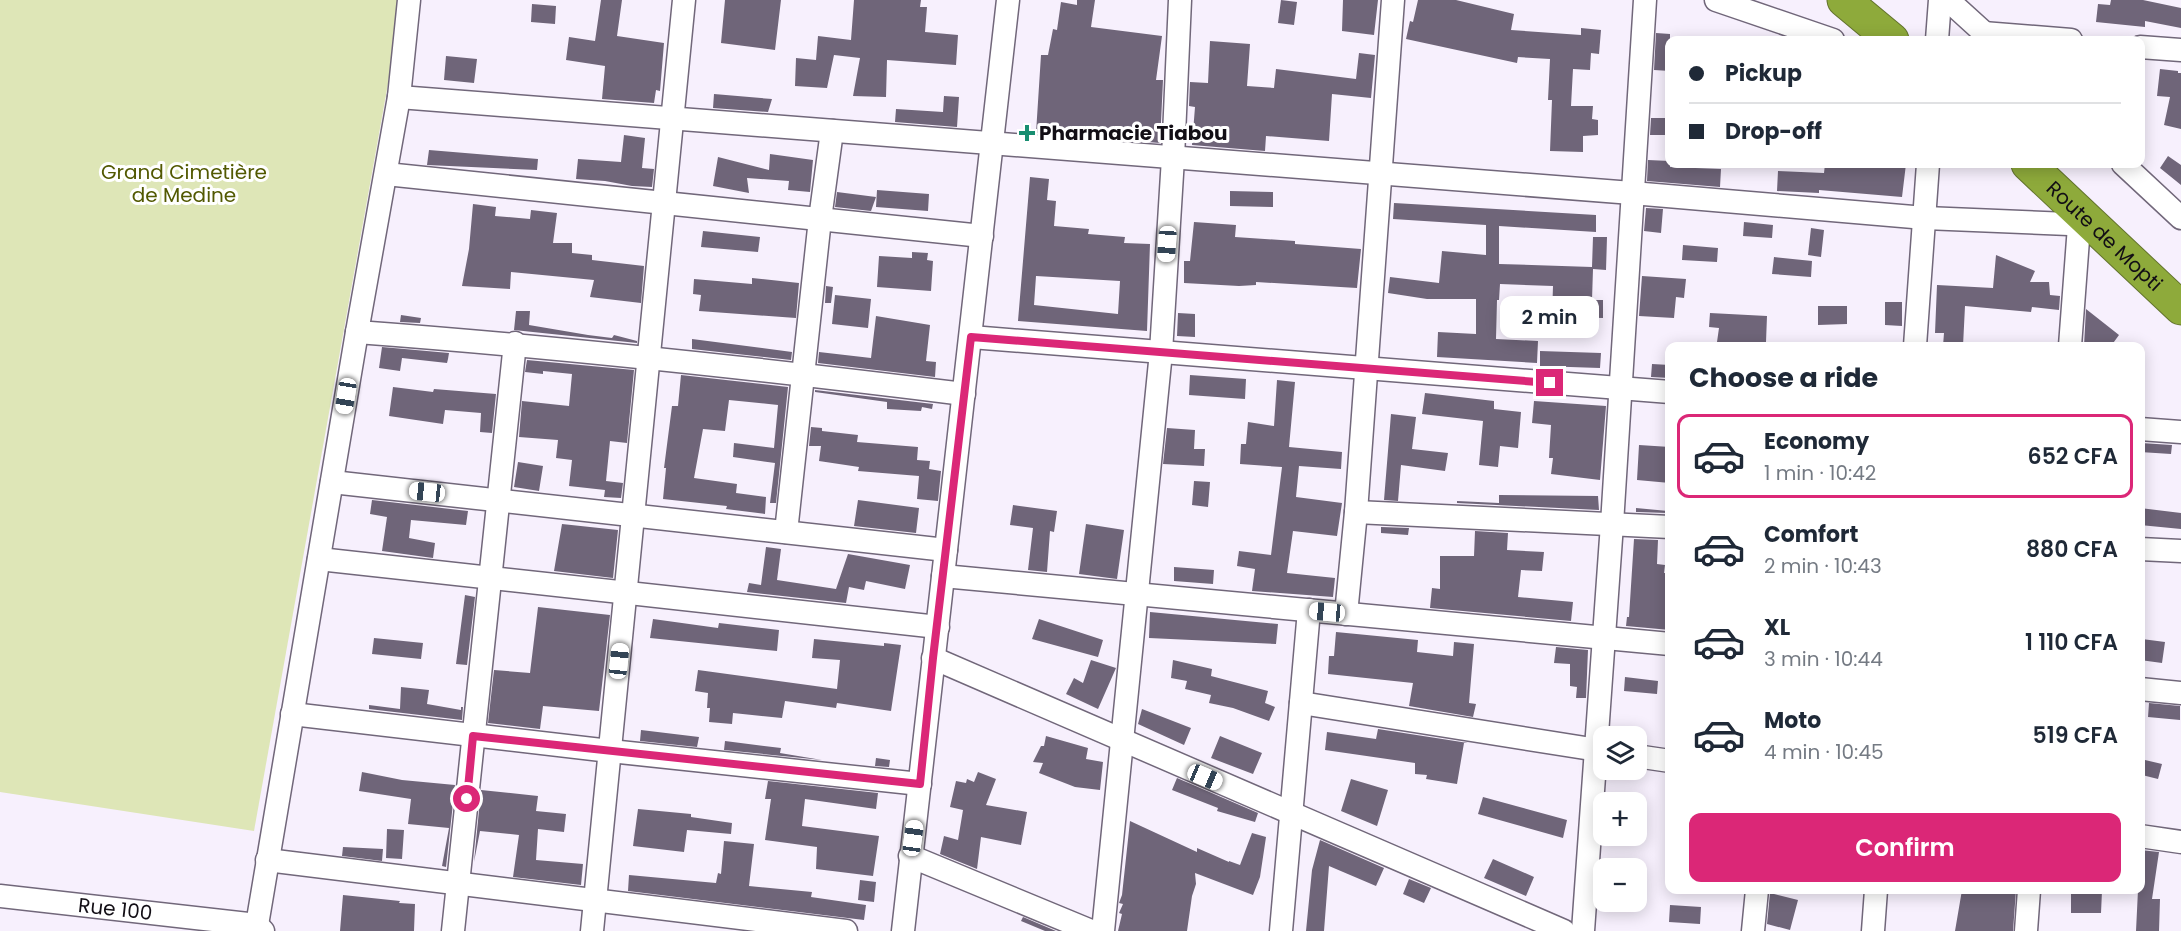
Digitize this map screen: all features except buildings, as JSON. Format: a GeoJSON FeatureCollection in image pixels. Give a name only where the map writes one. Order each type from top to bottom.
{"type":"FeatureCollection","features":[{"type":"Feature","properties":{"kind":"highway"},"geometry":{"type":"LineString","coordinates":[[1844,0],[1887,36]]}},
{"type":"Feature","properties":{"kind":"highway","name":"Route de Mopti"},"geometry":{"type":"LineString","coordinates":[[2032,168],[2086,226],[2181,308]]}},
{"type":"Feature","properties":{"kind":"street"},"geometry":{"type":"LineString","coordinates":[[260,928],[267,860],[399,97],[409,0]]}},
{"type":"Feature","properties":{"kind":"street"},"geometry":{"type":"LineString","coordinates":[[592,931],[684,0]]}},
{"type":"Feature","properties":{"kind":"street"},"geometry":{"type":"LineString","coordinates":[[903,931],[1008,0]]}},
{"type":"Feature","properties":{"kind":"street"},"geometry":{"type":"LineString","coordinates":[[1102,931],[1161,352],[1180,0]]}},
{"type":"Feature","properties":{"kind":"street"},"geometry":{"type":"LineString","coordinates":[[1346,614],[1356,512],[1393,0]]}},
{"type":"Feature","properties":{"kind":"street"},"geometry":{"type":"LineString","coordinates":[[1600,726],[1603,638],[1645,0]]}},
{"type":"Feature","properties":{"kind":"street"},"geometry":{"type":"LineString","coordinates":[[1716,0],[1821,36]]}},
{"type":"Feature","properties":{"kind":"street"},"geometry":{"type":"LineString","coordinates":[[1937,36],[1940,0]]}},
{"type":"Feature","properties":{"kind":"street"},"geometry":{"type":"LineString","coordinates":[[1948,0],[1986,36]]}},
{"type":"Feature","properties":{"kind":"street"},"geometry":{"type":"LineString","coordinates":[[2145,47],[2181,50]]}},
{"type":"Feature","properties":{"kind":"street"},"geometry":{"type":"LineString","coordinates":[[399,97],[1924,218],[2086,226],[2071,342]]}},
{"type":"Feature","properties":{"kind":"street"},"geometry":{"type":"LineString","coordinates":[[786,532],[820,219],[832,131]]}},
{"type":"Feature","properties":{"kind":"street"},"geometry":{"type":"LineString","coordinates":[[1915,342],[1929,168]]}},
{"type":"Feature","properties":{"kind":"street"},"geometry":{"type":"LineString","coordinates":[[2126,168],[2181,218]]}},
{"type":"Feature","properties":{"kind":"street"},"geometry":{"type":"LineString","coordinates":[[386,174],[982,236]]}},
{"type":"Feature","properties":{"kind":"street"},"geometry":{"type":"LineString","coordinates":[[357,332],[515,343],[964,394]]}},
{"type":"Feature","properties":{"kind":"street"},"geometry":{"type":"LineString","coordinates":[[971,337],[1665,392]]}},
{"type":"Feature","properties":{"kind":"street"},"geometry":{"type":"LineString","coordinates":[[453,931],[515,343]]}},
{"type":"Feature","properties":{"kind":"street"},"geometry":{"type":"LineString","coordinates":[[2145,429],[2181,432]]}},
{"type":"Feature","properties":{"kind":"street"},"geometry":{"type":"LineString","coordinates":[[332,482],[946,550]]}},
{"type":"Feature","properties":{"kind":"street"},"geometry":{"type":"LineString","coordinates":[[1356,512],[1665,527]]}},
{"type":"Feature","properties":{"kind":"street"},"geometry":{"type":"LineString","coordinates":[[2145,549],[2181,551]]}},
{"type":"Feature","properties":{"kind":"street"},"geometry":{"type":"LineString","coordinates":[[319,559],[938,627]]}},
{"type":"Feature","properties":{"kind":"street"},"geometry":{"type":"LineString","coordinates":[[944,576],[1665,644]]}},
{"type":"Feature","properties":{"kind":"street"},"geometry":{"type":"LineString","coordinates":[[1281,931],[1309,610]]}},
{"type":"Feature","properties":{"kind":"street"},"geometry":{"type":"LineString","coordinates":[[933,658],[1120,741],[1564,931]]}},
{"type":"Feature","properties":{"kind":"street"},"geometry":{"type":"LineString","coordinates":[[2145,689],[2181,693]]}},
{"type":"Feature","properties":{"kind":"street"},"geometry":{"type":"LineString","coordinates":[[1301,703],[1593,749]]}},
{"type":"Feature","properties":{"kind":"street"},"geometry":{"type":"LineString","coordinates":[[292,714],[473,736],[920,784]]}},
{"type":"Feature","properties":{"kind":"street"},"geometry":{"type":"LineString","coordinates":[[1647,758],[1665,760]]}},
{"type":"Feature","properties":{"kind":"street"},"geometry":{"type":"LineString","coordinates":[[1583,931],[1596,780]]}},
{"type":"Feature","properties":{"kind":"street"},"geometry":{"type":"LineString","coordinates":[[2145,837],[2181,843]]}},
{"type":"Feature","properties":{"kind":"street"},"geometry":{"type":"LineString","coordinates":[[910,856],[1091,931]]}},
{"type":"Feature","properties":{"kind":"street"},"geometry":{"type":"LineString","coordinates":[[267,860],[846,931]]}},
{"type":"Feature","properties":{"kind":"street"},"geometry":{"type":"LineString","coordinates":[[1754,931],[1758,894]]}},
{"type":"Feature","properties":{"kind":"street"},"geometry":{"type":"LineString","coordinates":[[1873,931],[1876,894]]}},
{"type":"Feature","properties":{"kind":"street"},"geometry":{"type":"LineString","coordinates":[[2026,931],[2029,894]]}},
{"type":"Feature","properties":{"kind":"street","name":"Rue 100"},"geometry":{"type":"LineString","coordinates":[[0,896],[150,922],[260,928]]}},
{"type":"Feature","properties":{"kind":"green space","name":"Grand Cimetière de Medine"},"geometry":{"type":"Polygon","coordinates":[[[0,0],[403,0],[254,831],[0,792],[0,0]]]}},
{"type":"Feature","properties":{"kind":"place","name":"Pharmacie Tiabou"},"geometry":{"type":"Point","coordinates":[1027,133]}},
{"type":"Feature","properties":{"kind":"route"},"geometry":{"type":"LineString","coordinates":[[467,799],[473,736],[920,784],[971,337],[1550,383]]}}]}
